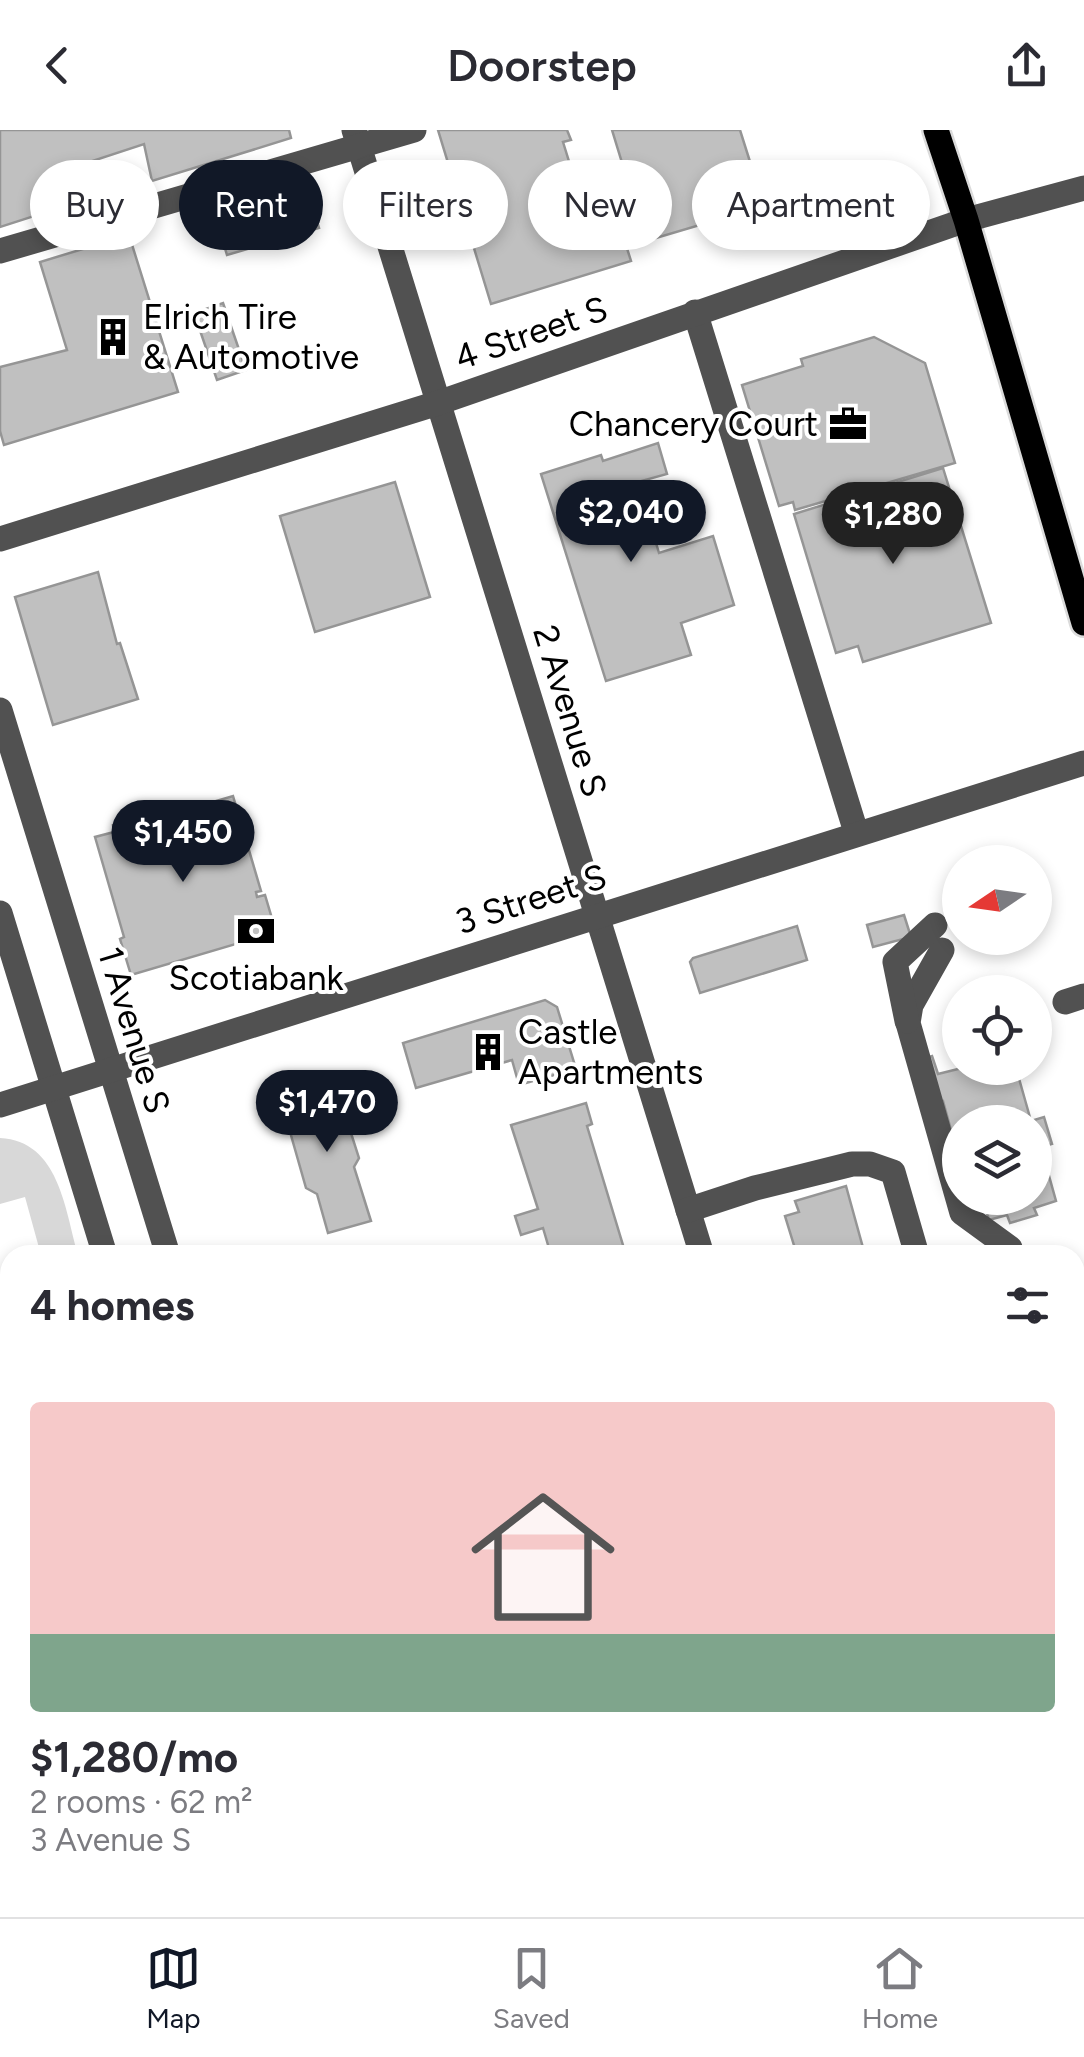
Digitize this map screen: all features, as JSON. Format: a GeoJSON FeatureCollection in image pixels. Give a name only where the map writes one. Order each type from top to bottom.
{"type":"FeatureCollection","features":[{"type":"Feature","properties":{"kind":"main road"},"geometry":{"type":"LineString","coordinates":[[936,130],[1084,624]]}},
{"type":"Feature","properties":{"kind":"street"},"geometry":{"type":"LineString","coordinates":[[0,252],[356,139],[414,130]]}},
{"type":"Feature","properties":{"kind":"street","name":"2 Avenue S"},"geometry":{"type":"LineString","coordinates":[[356,139],[699,1245]]}},
{"type":"Feature","properties":{"kind":"street","name":"4 Street S"},"geometry":{"type":"LineString","coordinates":[[0,539],[438,403],[966,220],[1084,188]]}},
{"type":"Feature","properties":{"kind":"street"},"geometry":{"type":"LineString","coordinates":[[695,312],[856,832]]}},
{"type":"Feature","properties":{"kind":"street","name":"1 Avenue S"},"geometry":{"type":"LineString","coordinates":[[0,710],[165,1245]]}},
{"type":"Feature","properties":{"kind":"street","name":"3 Street S"},"geometry":{"type":"LineString","coordinates":[[0,1105],[1084,763]]}},
{"type":"Feature","properties":{"kind":"street"},"geometry":{"type":"LineString","coordinates":[[0,913],[102,1245]]}},
{"type":"Feature","properties":{"kind":"street"},"geometry":{"type":"LineString","coordinates":[[938,937],[908,1024],[962,1214],[1006,1245]]}},
{"type":"Feature","properties":{"kind":"street"},"geometry":{"type":"LineString","coordinates":[[688,1210],[794,1178],[852,1164],[870,1164],[893,1172],[914,1245]]}},
{"type":"Feature","properties":{"kind":"shaded area"},"geometry":{"type":"Polygon","coordinates":[[[0,1138],[20,1142],[47,1164],[63,1199],[75,1245],[38,1245],[25,1197],[0,1204],[0,1138]]]}},
{"type":"Feature","properties":{"kind":"building"},"geometry":{"type":"Polygon","coordinates":[[[0,130],[289,130],[291,138],[220,160],[179,160],[179,173],[159,179],[159,160],[147,160],[144,144],[95,160],[30,160],[30,217],[0,227],[0,130]]]}},
{"type":"Feature","properties":{"kind":"building"},"geometry":{"type":"Polygon","coordinates":[[[438,130],[567,130],[571,140],[563,142],[569,160],[528,160],[528,250],[628,250],[631,261],[491,304],[475,250],[508,250],[508,160],[447,160],[438,130]]]}},
{"type":"Feature","properties":{"kind":"building"},"geometry":{"type":"Polygon","coordinates":[[[612,130],[740,130],[749,160],[692,160],[692,227],[672,233],[672,160],[621,160],[612,130]]]}},
{"type":"Feature","properties":{"kind":"building","name":"Elrich Tire & Automotive"},"geometry":{"type":"Polygon","coordinates":[[[80,250],[134,250],[178,392],[4,445],[0,431],[0,367],[67,350],[40,262],[80,250]]]}},
{"type":"Feature","properties":{"kind":"building"},"geometry":{"type":"Polygon","coordinates":[[[223,303],[246,370],[217,380],[194,313],[223,303]]]}},
{"type":"Feature","properties":{"kind":"building","name":"Chancery Court"},"geometry":{"type":"Polygon","coordinates":[[[874,337],[925,363],[955,463],[795,510],[793,502],[779,506],[742,385],[803,366],[801,359],[874,337]]]}},
{"type":"Feature","properties":{"kind":"building"},"geometry":{"type":"Polygon","coordinates":[[[658,443],[667,474],[616,488],[627,523],[648,516],[659,553],[713,536],[734,605],[681,623],[691,655],[606,681],[541,474],[601,455],[603,461],[658,443]]]}},
{"type":"Feature","properties":{"kind":"building"},"geometry":{"type":"Polygon","coordinates":[[[943,468],[991,623],[863,662],[858,646],[836,653],[794,514],[943,468]]]}},
{"type":"Feature","properties":{"kind":"building"},"geometry":{"type":"Polygon","coordinates":[[[395,482],[430,597],[315,632],[280,516],[395,482]]]}},
{"type":"Feature","properties":{"kind":"building"},"geometry":{"type":"Polygon","coordinates":[[[98,572],[117,644],[120,643],[138,699],[53,725],[15,597],[98,572]]]}},
{"type":"Feature","properties":{"kind":"building"},"geometry":{"type":"Polygon","coordinates":[[[233,796],[261,891],[256,892],[257,897],[265,895],[276,932],[131,975],[95,837],[114,832],[113,825],[143,815],[145,822],[233,796]]]}},
{"type":"Feature","properties":{"kind":"building"},"geometry":{"type":"Polygon","coordinates":[[[904,915],[911,937],[873,947],[867,925],[904,915]]]}},
{"type":"Feature","properties":{"kind":"building"},"geometry":{"type":"Polygon","coordinates":[[[797,926],[807,960],[700,993],[690,962],[693,958],[797,926]]]}},
{"type":"Feature","properties":{"kind":"building","name":"Castle Apartments"},"geometry":{"type":"Polygon","coordinates":[[[545,1000],[557,1007],[576,1069],[519,1085],[512,1060],[416,1088],[403,1043],[545,1000]]]}},
{"type":"Feature","properties":{"kind":"building"},"geometry":{"type":"Polygon","coordinates":[[[932,1056],[938,1074],[942,1073],[942,1085],[1021,1085],[1026,1105],[944,1105],[939,1102],[926,1058],[932,1056]]]}},
{"type":"Feature","properties":{"kind":"building"},"geometry":{"type":"Polygon","coordinates":[[[335,1083],[359,1158],[354,1167],[371,1221],[328,1233],[317,1194],[306,1188],[281,1100],[335,1083]]]}},
{"type":"Feature","properties":{"kind":"building"},"geometry":{"type":"Polygon","coordinates":[[[586,1103],[592,1124],[587,1126],[623,1245],[548,1245],[543,1228],[521,1235],[515,1216],[538,1209],[511,1125],[586,1103]]]}},
{"type":"Feature","properties":{"kind":"building"},"geometry":{"type":"Polygon","coordinates":[[[846,1186],[862,1245],[794,1245],[785,1216],[799,1212],[795,1201],[846,1186]]]}},
{"type":"Feature","properties":{"kind":"building"},"geometry":{"type":"Polygon","coordinates":[[[1007,1215],[1037,1215],[1010,1223],[1007,1215]]]}},
{"type":"Feature","properties":{"kind":"place","name":"Elrich Tire & Automotive"},"geometry":{"type":"Point","coordinates":[113,337]}},
{"type":"Feature","properties":{"kind":"place","name":"Chancery Court"},"geometry":{"type":"Point","coordinates":[848,424]}},
{"type":"Feature","properties":{"kind":"place","name":"Scotiabank"},"geometry":{"type":"Point","coordinates":[256,931]}},
{"type":"Feature","properties":{"kind":"place","name":"Castle Apartments"},"geometry":{"type":"Point","coordinates":[488,1052]}}]}
